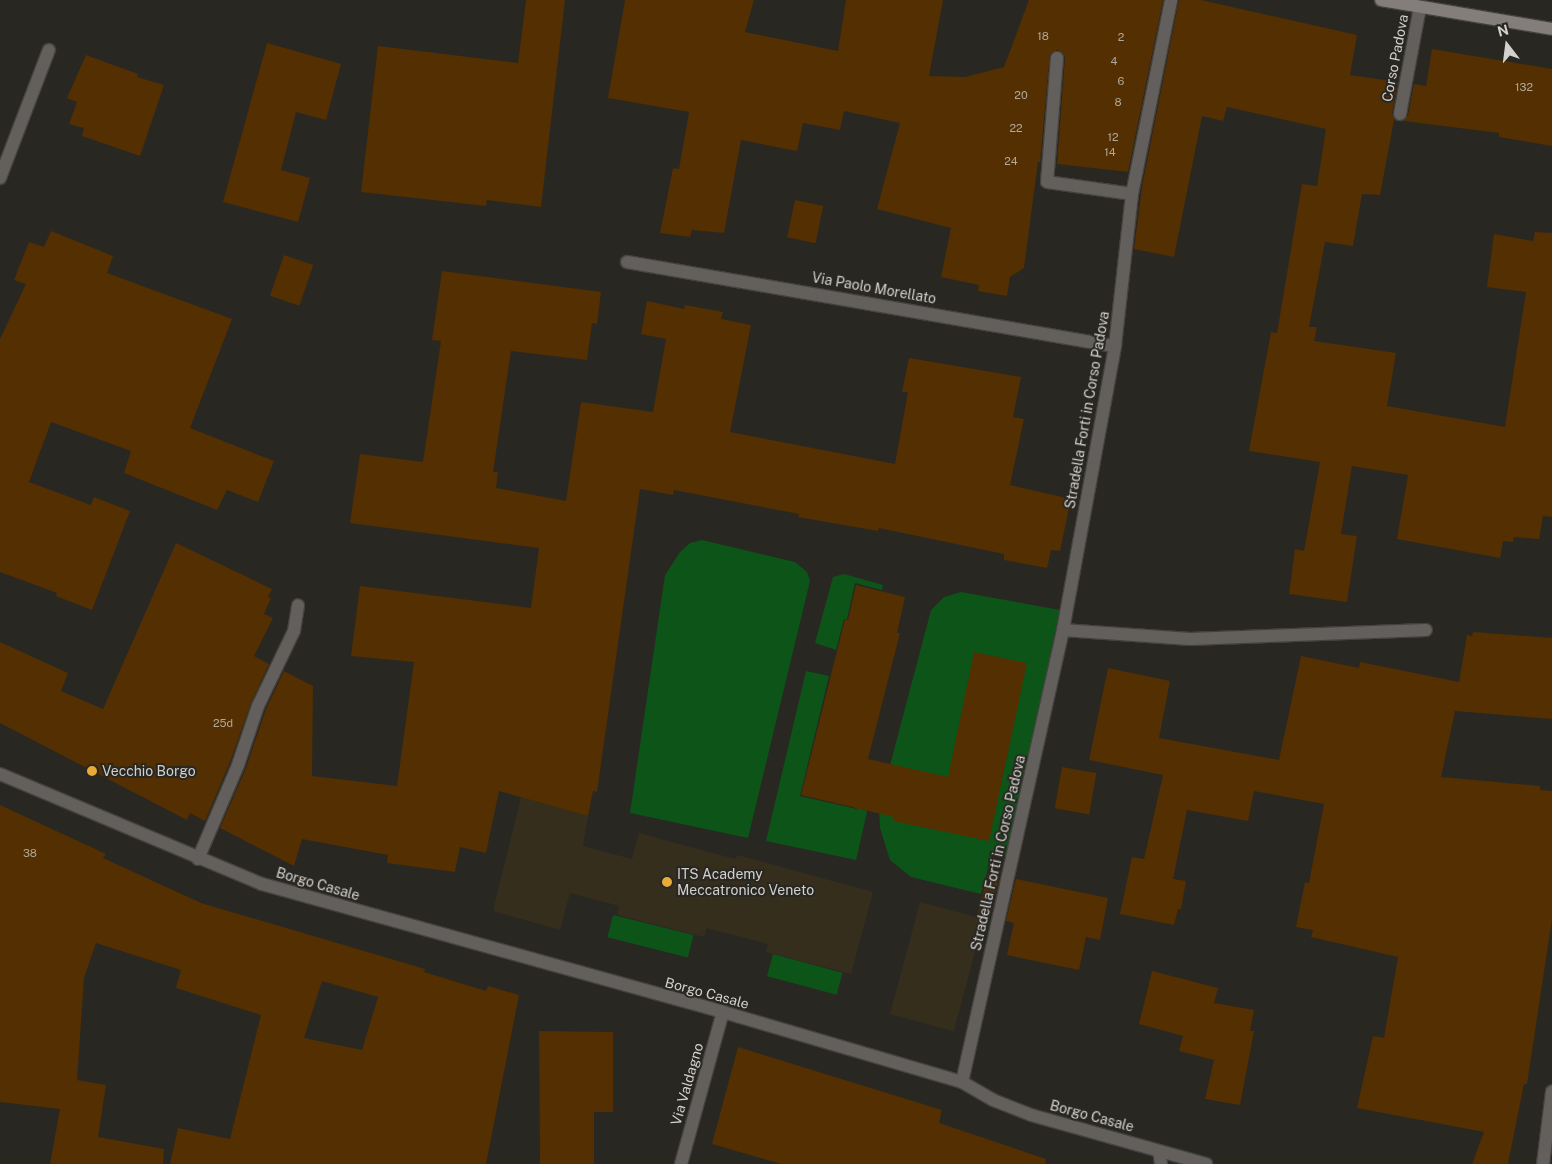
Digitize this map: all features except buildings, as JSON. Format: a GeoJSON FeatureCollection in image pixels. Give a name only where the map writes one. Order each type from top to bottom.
{"type":"FeatureCollection","features":[{"type":"Feature","properties":{"kind":"street","name":"Stradella Forti in Corso Padova"},"geometry":{"type":"LineString","coordinates":[[962,1082],[1062,630],[1115,346],[1132,194],[1171,0]]}},
{"type":"Feature","properties":{"kind":"street","name":"Corso Padova"},"geometry":{"type":"LineString","coordinates":[[1381,0],[1552,30]]}},
{"type":"Feature","properties":{"kind":"street","name":"Corso Padova"},"geometry":{"type":"LineString","coordinates":[[1400,114],[1420,8]]}},
{"type":"Feature","properties":{"kind":"street"},"geometry":{"type":"LineString","coordinates":[[0,178],[49,50]]}},
{"type":"Feature","properties":{"kind":"street"},"geometry":{"type":"LineString","coordinates":[[1057,58],[1047,182],[1132,194]]}},
{"type":"Feature","properties":{"kind":"street","name":"Via Paolo Morellato"},"geometry":{"type":"LineString","coordinates":[[628,262],[1115,346]]}},
{"type":"Feature","properties":{"kind":"street"},"geometry":{"type":"LineString","coordinates":[[198,859],[238,765],[258,706],[294,631],[298,605]]}},
{"type":"Feature","properties":{"kind":"street"},"geometry":{"type":"LineString","coordinates":[[1062,630],[1190,639],[1426,630]]}},
{"type":"Feature","properties":{"kind":"street","name":"Borgo Casale"},"geometry":{"type":"LineString","coordinates":[[0,774],[198,859],[262,884],[723,1012],[962,1082],[993,1100],[1031,1115],[1206,1164]]}},
{"type":"Feature","properties":{"kind":"street","name":"Via Valdagno"},"geometry":{"type":"LineString","coordinates":[[681,1164],[723,1012]]}},
{"type":"Feature","properties":{"kind":"street"},"geometry":{"type":"LineString","coordinates":[[1543,1164],[1552,1092]]}},
{"type":"Feature","properties":{"kind":"street"},"geometry":{"type":"LineString","coordinates":[[1159,1150],[1161,1164]]}},
{"type":"Feature","properties":{"kind":"shaded area","name":"ITS Academy Meccatronico Veneto"},"geometry":{"type":"Polygon","coordinates":[[[521,797],[588,816],[583,846],[632,859],[639,833],[735,859],[737,855],[873,892],[851,974],[766,952],[768,944],[707,928],[704,937],[617,915],[619,906],[570,893],[560,930],[493,911],[521,797]]]}},
{"type":"Feature","properties":{"kind":"shaded area"},"geometry":{"type":"Polygon","coordinates":[[[920,902],[984,919],[954,1031],[890,1014],[920,902]]]}},
{"type":"Feature","properties":{"kind":"green space"},"geometry":{"type":"Polygon","coordinates":[[[702,540],[795,562],[807,572],[810,581],[748,838],[630,813],[665,575],[680,552],[690,543],[702,540]]]}},
{"type":"Feature","properties":{"kind":"green space"},"geometry":{"type":"Polygon","coordinates":[[[844,574],[883,585],[882,590],[855,583],[847,619],[844,619],[836,650],[815,643],[833,577],[844,574]]]}},
{"type":"Feature","properties":{"kind":"green space"},"geometry":{"type":"Polygon","coordinates":[[[961,592],[1060,610],[1007,857],[992,854],[981,894],[911,877],[890,860],[880,828],[879,807],[931,610],[944,597],[961,592]]]}},
{"type":"Feature","properties":{"kind":"green space"},"geometry":{"type":"Polygon","coordinates":[[[806,671],[829,676],[800,796],[857,809],[859,803],[865,808],[867,812],[856,860],[766,841],[806,671]]]}},
{"type":"Feature","properties":{"kind":"green space"},"geometry":{"type":"Polygon","coordinates":[[[613,915],[694,935],[688,957],[607,937],[613,915]]]}},
{"type":"Feature","properties":{"kind":"green space"},"geometry":{"type":"Polygon","coordinates":[[[773,954],[843,973],[837,995],[767,976],[773,954]]]}},
{"type":"Feature","properties":{"kind":"place","name":"Vecchio Borgo"},"geometry":{"type":"Point","coordinates":[92,771]}},
{"type":"Feature","properties":{"kind":"place","name":"ITS Academy Meccatronico Veneto"},"geometry":{"type":"Point","coordinates":[667,882]}}]}
